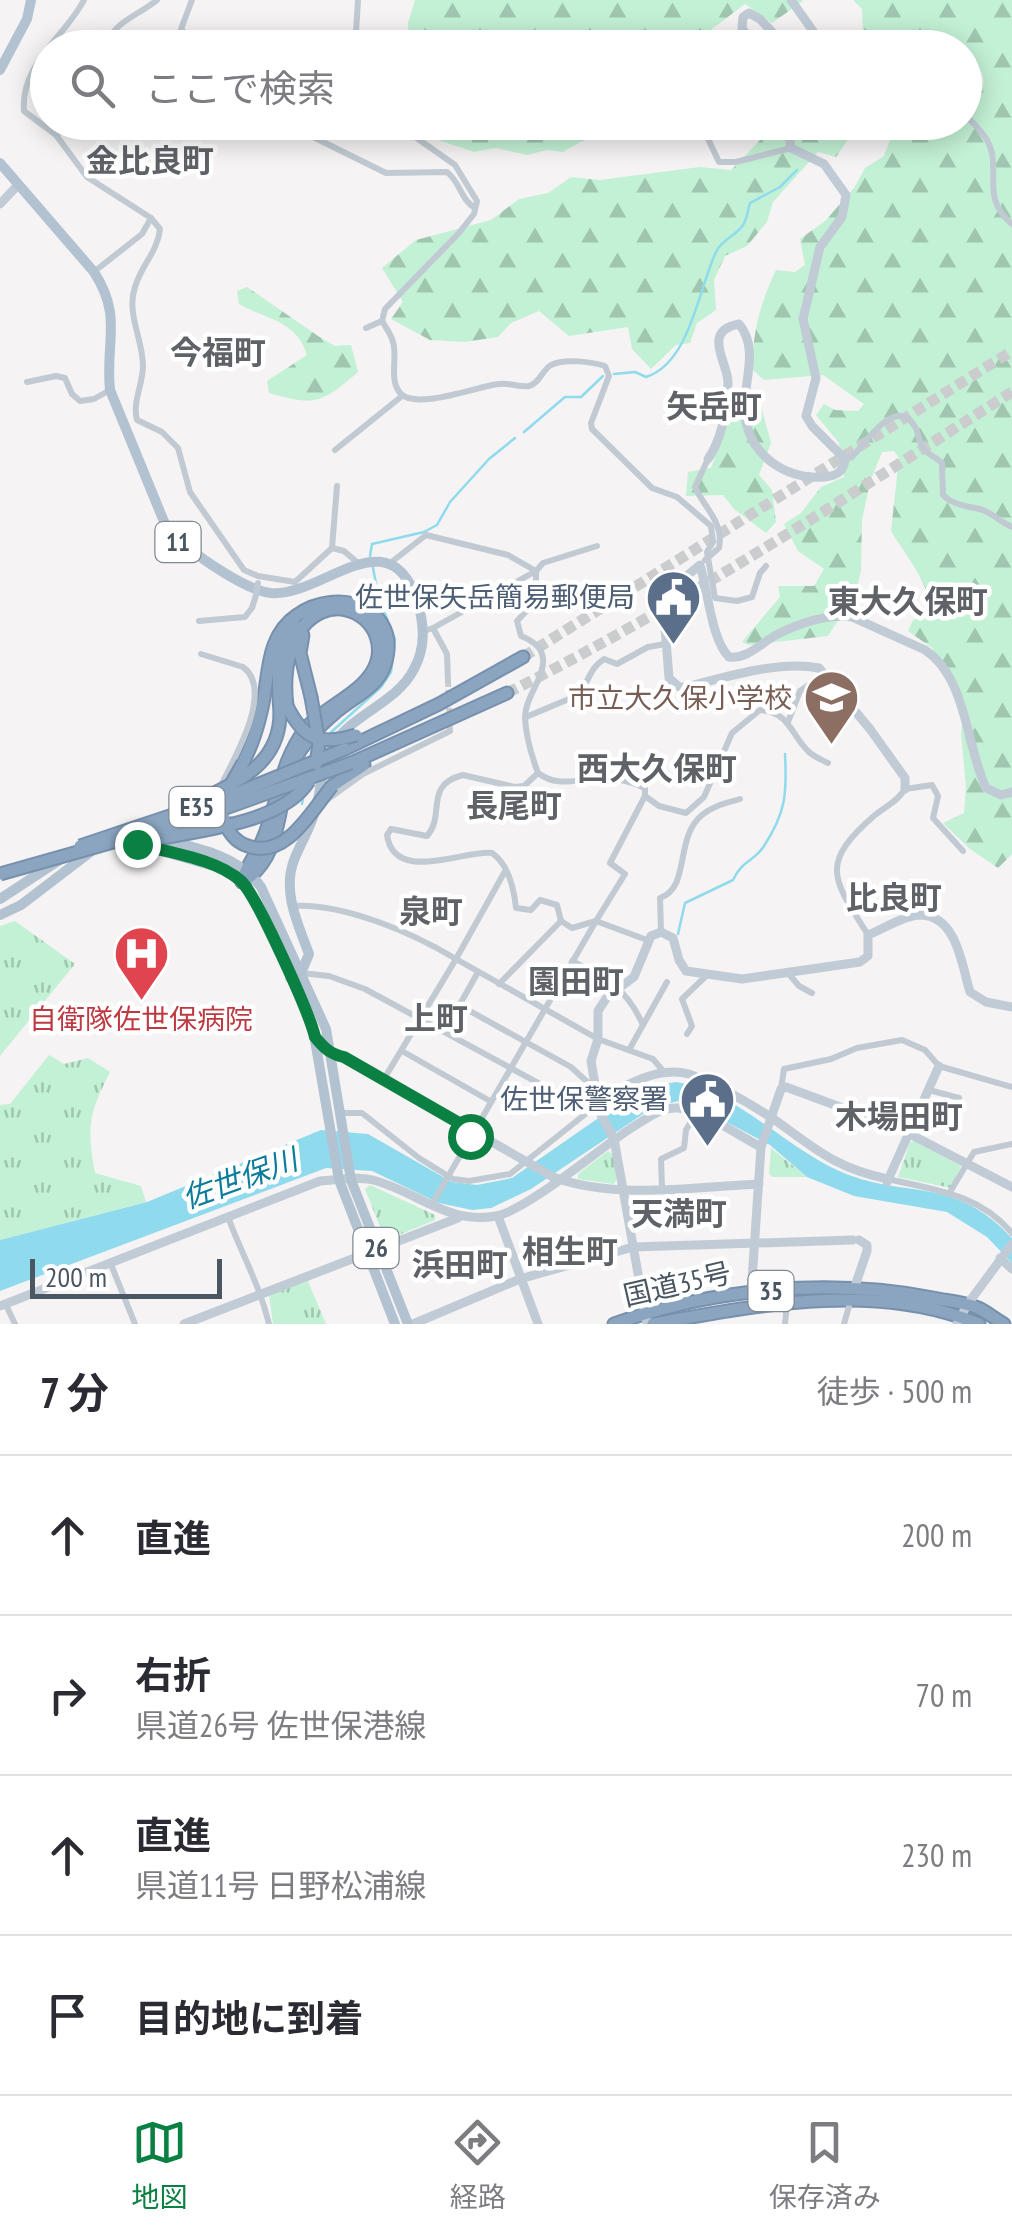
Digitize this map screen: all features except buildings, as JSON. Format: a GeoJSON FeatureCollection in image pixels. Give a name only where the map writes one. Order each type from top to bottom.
{"type":"FeatureCollection","features":[{"type":"Feature","properties":{"kind":"highway"},"geometry":{"type":"LineString","coordinates":[[247,876],[276,834],[292,765],[336,711],[375,681],[386,661],[382,625],[367,609],[338,600],[306,609],[284,626],[274,642],[262,710],[243,763],[225,798],[224,821],[236,840],[256,849],[276,846],[351,771],[462,715]]}},
{"type":"Feature","properties":{"kind":"highway"},"geometry":{"type":"LineString","coordinates":[[306,609],[290,631],[279,660],[284,710],[307,734],[330,741],[356,735],[502,669]]}},
{"type":"Feature","properties":{"kind":"highway"},"geometry":{"type":"LineString","coordinates":[[92,842],[239,780],[267,758],[276,742],[284,710],[286,672],[295,639],[316,614],[352,611],[374,630],[378,659],[368,677],[323,711],[292,748],[247,876]]}},
{"type":"Feature","properties":{"kind":"highway"},"geometry":{"type":"LineString","coordinates":[[56,860],[254,817],[286,805],[306,786],[318,757],[317,724],[300,652],[305,626]]}},
{"type":"Feature","properties":{"kind":"highway","name":"E35"},"geometry":{"type":"LineString","coordinates":[[507,693],[351,764],[302,775],[0,874],[198,818],[302,775],[523,657]]}},
{"type":"Feature","properties":{"kind":"highway","name":"国道35号"},"geometry":{"type":"LineString","coordinates":[[614,1324],[705,1319],[787,1303],[898,1291],[930,1304]]}},
{"type":"Feature","properties":{"kind":"highway","name":"国道35号"},"geometry":{"type":"LineString","coordinates":[[655,1321],[752,1292],[852,1295]]}},
{"type":"Feature","properties":{"kind":"highway"},"geometry":{"type":"LineString","coordinates":[[930,1304],[967,1305],[1004,1324]]}},
{"type":"Feature","properties":{"kind":"highway"},"geometry":{"type":"LineString","coordinates":[[930,1304],[959,1321],[979,1324]]}},
{"type":"Feature","properties":{"kind":"main road"},"geometry":{"type":"LineString","coordinates":[[0,70],[27,19],[32,0]]}},
{"type":"Feature","properties":{"kind":"main road","name":"11"},"geometry":{"type":"LineString","coordinates":[[0,163],[94,272],[106,292],[112,308],[110,390],[175,540],[266,592],[283,593],[307,586],[338,569],[358,564],[389,564]]}},
{"type":"Feature","properties":{"kind":"main road"},"geometry":{"type":"LineString","coordinates":[[296,976],[308,954],[292,906],[290,874],[317,806],[324,764],[332,747],[352,724],[393,696],[408,679],[429,630],[409,580],[389,564]]}},
{"type":"Feature","properties":{"kind":"main road"},"geometry":{"type":"LineString","coordinates":[[0,899],[95,836],[139,834],[228,858],[247,876],[296,976]]}},
{"type":"Feature","properties":{"kind":"main road"},"geometry":{"type":"LineString","coordinates":[[0,915],[21,905],[94,850],[119,843],[137,844],[247,876]]}},
{"type":"Feature","properties":{"kind":"main road","name":"26"},"geometry":{"type":"LineString","coordinates":[[296,976],[321,1018],[323,1082],[344,1175],[395,1324]]}},
{"type":"Feature","properties":{"kind":"main road","name":"26"},"geometry":{"type":"LineString","coordinates":[[296,976],[323,1046],[340,1112],[334,1126]]}},
{"type":"Feature","properties":{"kind":"main road"},"geometry":{"type":"LineString","coordinates":[[323,1046],[334,1126]]}},
{"type":"Feature","properties":{"kind":"main road","name":"26"},"geometry":{"type":"LineString","coordinates":[[371,1252],[410,1324]]}},
{"type":"Feature","properties":{"kind":"street"},"geometry":{"type":"LineString","coordinates":[[60,30],[84,0]]}},
{"type":"Feature","properties":{"kind":"street"},"geometry":{"type":"LineString","coordinates":[[115,30],[126,17],[157,0]]}},
{"type":"Feature","properties":{"kind":"street"},"geometry":{"type":"LineString","coordinates":[[182,30],[192,0]]}},
{"type":"Feature","properties":{"kind":"street"},"geometry":{"type":"LineString","coordinates":[[356,30],[358,0]]}},
{"type":"Feature","properties":{"kind":"street"},"geometry":{"type":"LineString","coordinates":[[791,0],[812,30]]}},
{"type":"Feature","properties":{"kind":"street"},"geometry":{"type":"LineString","coordinates":[[743,30],[743,17],[749,14],[771,30]]}},
{"type":"Feature","properties":{"kind":"street"},"geometry":{"type":"LineString","coordinates":[[30,83],[23,100],[24,111],[30,116]]}},
{"type":"Feature","properties":{"kind":"street"},"geometry":{"type":"LineString","coordinates":[[982,135],[988,142],[993,196],[1001,215],[1012,224]]}},
{"type":"Feature","properties":{"kind":"street"},"geometry":{"type":"LineString","coordinates":[[59,140],[87,177],[151,218],[160,229],[132,300],[143,367],[135,414],[137,420],[162,432],[178,448],[190,492],[244,570],[258,580],[295,582],[332,548],[337,486]]}},
{"type":"Feature","properties":{"kind":"street"},"geometry":{"type":"LineString","coordinates":[[320,140],[386,173],[447,172],[457,180],[465,202],[475,208]]}},
{"type":"Feature","properties":{"kind":"street"},"geometry":{"type":"LineString","coordinates":[[402,396],[396,385],[395,347],[382,322],[385,308],[458,234],[477,200],[456,165],[420,140]]}},
{"type":"Feature","properties":{"kind":"street"},"geometry":{"type":"LineString","coordinates":[[661,932],[673,938],[678,960],[686,971],[706,976],[742,979],[864,960],[870,950],[868,936],[838,888],[836,865],[857,832],[901,797],[905,789],[905,778],[826,673],[807,666],[679,687],[668,678],[664,615],[667,598],[672,588],[719,548],[718,522],[694,487],[718,443],[728,378],[718,350],[722,335],[730,326],[739,324],[746,331],[749,353],[744,414],[762,454],[780,467],[818,477],[839,474],[845,466],[845,458],[806,416],[816,378],[803,319],[820,246],[842,217],[846,195],[824,164],[791,148],[736,162],[719,162],[709,140]]}},
{"type":"Feature","properties":{"kind":"street"},"geometry":{"type":"LineString","coordinates":[[790,140],[791,148]]}},
{"type":"Feature","properties":{"kind":"street"},"geometry":{"type":"LineString","coordinates":[[0,204],[18,185]]}},
{"type":"Feature","properties":{"kind":"street"},"geometry":{"type":"LineString","coordinates":[[94,272],[142,234],[151,218]]}},
{"type":"Feature","properties":{"kind":"street"},"geometry":{"type":"LineString","coordinates":[[366,328],[382,322]]}},
{"type":"Feature","properties":{"kind":"street"},"geometry":{"type":"LineString","coordinates":[[335,450],[402,396],[423,399],[509,383],[526,387],[534,384],[551,365],[568,362],[605,366],[609,376],[592,429],[652,488],[678,497],[711,526],[712,542],[704,561],[708,607],[720,644],[729,656],[741,658],[780,633],[840,616],[868,624],[934,656],[962,710],[986,788],[1001,795],[1012,792]]}},
{"type":"Feature","properties":{"kind":"street"},"geometry":{"type":"LineString","coordinates":[[27,382],[56,376],[66,378],[72,394],[80,401],[110,390]]}},
{"type":"Feature","properties":{"kind":"street"},"geometry":{"type":"LineString","coordinates":[[845,458],[852,457],[884,422],[904,416],[913,423],[926,453],[942,462],[943,496],[948,501],[983,510],[997,522],[1012,527]]}},
{"type":"Feature","properties":{"kind":"street"},"geometry":{"type":"LineString","coordinates":[[389,564],[426,534],[508,555],[536,571]]}},
{"type":"Feature","properties":{"kind":"street"},"geometry":{"type":"LineString","coordinates":[[448,681],[448,654],[429,630],[536,571],[543,563],[597,546]]}},
{"type":"Feature","properties":{"kind":"street"},"geometry":{"type":"LineString","coordinates":[[332,548],[358,564]]}},
{"type":"Feature","properties":{"kind":"street"},"geometry":{"type":"LineString","coordinates":[[704,561],[718,600],[752,597],[766,566]]}},
{"type":"Feature","properties":{"kind":"street"},"geometry":{"type":"LineString","coordinates":[[432,1204],[542,1009],[625,874],[610,863],[646,788],[633,782],[599,778],[555,783],[538,773],[525,718],[541,678],[542,660],[530,640],[521,636],[517,621],[536,601],[536,571]]}},
{"type":"Feature","properties":{"kind":"street"},"geometry":{"type":"LineString","coordinates":[[199,621],[245,617],[252,608],[258,580]]}},
{"type":"Feature","properties":{"kind":"street"},"geometry":{"type":"LineString","coordinates":[[525,718],[576,696],[590,672],[604,659],[618,664],[648,647],[665,644]]}},
{"type":"Feature","properties":{"kind":"street"},"geometry":{"type":"LineString","coordinates":[[198,850],[222,784],[242,746],[255,693],[249,671],[201,654]]}},
{"type":"Feature","properties":{"kind":"street"},"geometry":{"type":"LineString","coordinates":[[788,722],[800,691],[826,673]]}},
{"type":"Feature","properties":{"kind":"street"},"geometry":{"type":"LineString","coordinates":[[644,796],[659,806],[686,813],[704,797],[732,733],[760,710],[769,710],[788,722],[807,750],[828,764]]}},
{"type":"Feature","properties":{"kind":"street"},"geometry":{"type":"LineString","coordinates":[[317,806],[331,800],[363,774],[450,732]]}},
{"type":"Feature","properties":{"kind":"street"},"geometry":{"type":"LineString","coordinates":[[538,773],[524,786],[515,787],[463,775],[455,777],[438,794],[432,830],[426,836],[391,829],[387,834],[394,851],[409,860],[430,862],[492,853],[500,859],[512,885],[516,908],[530,910],[540,900],[548,900],[557,905],[562,921],[572,928],[596,921],[647,940]]}},
{"type":"Feature","properties":{"kind":"street"},"geometry":{"type":"LineString","coordinates":[[905,789],[932,785],[938,796],[932,815],[963,852]]}},
{"type":"Feature","properties":{"kind":"street"},"geometry":{"type":"LineString","coordinates":[[661,932],[660,898],[673,894],[677,886],[685,839],[698,818],[714,806],[740,798]]}},
{"type":"Feature","properties":{"kind":"street"},"geometry":{"type":"LineString","coordinates":[[384,1079],[423,1019],[505,872]]}},
{"type":"Feature","properties":{"kind":"street"},"geometry":{"type":"LineString","coordinates":[[292,906],[313,904],[426,940],[598,1039],[653,1058],[664,1072]]}},
{"type":"Feature","properties":{"kind":"street"},"geometry":{"type":"LineString","coordinates":[[868,936],[922,915],[938,919],[948,927],[955,941],[970,992],[986,1002],[1012,1008]]}},
{"type":"Feature","properties":{"kind":"street"},"geometry":{"type":"LineString","coordinates":[[499,984],[562,921]]}},
{"type":"Feature","properties":{"kind":"street"},"geometry":{"type":"LineString","coordinates":[[596,1109],[591,1061],[598,1039],[598,1011],[607,997],[638,971],[647,940],[661,932]]}},
{"type":"Feature","properties":{"kind":"street"},"geometry":{"type":"LineString","coordinates":[[572,961],[620,988],[635,1006],[643,1025]]}},
{"type":"Feature","properties":{"kind":"street"},"geometry":{"type":"LineString","coordinates":[[445,1031],[478,972]]}},
{"type":"Feature","properties":{"kind":"street"},"geometry":{"type":"LineString","coordinates":[[788,973],[812,993]]}},
{"type":"Feature","properties":{"kind":"street"},"geometry":{"type":"LineString","coordinates":[[296,976],[329,976],[365,990],[596,1109],[613,1136],[634,1247],[655,1321]]}},
{"type":"Feature","properties":{"kind":"street"},"geometry":{"type":"LineString","coordinates":[[688,1034],[692,1026],[682,999],[706,976]]}},
{"type":"Feature","properties":{"kind":"street"},"geometry":{"type":"LineString","coordinates":[[629,1050],[667,982]]}},
{"type":"Feature","properties":{"kind":"street"},"geometry":{"type":"LineString","coordinates":[[459,1006],[571,1067],[596,1090]]}},
{"type":"Feature","properties":{"kind":"street"},"geometry":{"type":"LineString","coordinates":[[745,1312],[752,1292],[762,1144],[784,1070],[857,1048],[902,1040],[925,1050],[940,1066],[1012,1088]]}},
{"type":"Feature","properties":{"kind":"street"},"geometry":{"type":"LineString","coordinates":[[323,1046],[572,1184],[624,1190],[759,1184]]}},
{"type":"Feature","properties":{"kind":"street"},"geometry":{"type":"LineString","coordinates":[[402,1051],[490,1101]]}},
{"type":"Feature","properties":{"kind":"street"},"geometry":{"type":"LineString","coordinates":[[887,1181],[940,1066]]}},
{"type":"Feature","properties":{"kind":"street"},"geometry":{"type":"LineString","coordinates":[[340,1112],[362,1113],[448,1178],[469,1181],[510,1174],[629,1085],[676,1070],[705,1080],[845,1167],[887,1181],[950,1192],[983,1207],[1012,1233]]}},
{"type":"Feature","properties":{"kind":"street"},"geometry":{"type":"LineString","coordinates":[[781,1088],[792,1088],[908,1133],[1012,1187]]}},
{"type":"Feature","properties":{"kind":"street"},"geometry":{"type":"LineString","coordinates":[[928,1090],[959,1098]]}},
{"type":"Feature","properties":{"kind":"street"},"geometry":{"type":"LineString","coordinates":[[184,1324],[460,1216],[498,1216],[522,1204],[613,1136],[669,1108],[696,1113],[762,1144]]}},
{"type":"Feature","properties":{"kind":"street"},"geometry":{"type":"LineString","coordinates":[[662,1188],[661,1159],[684,1148],[686,1130],[696,1113]]}},
{"type":"Feature","properties":{"kind":"street"},"geometry":{"type":"LineString","coordinates":[[950,1192],[974,1152],[1012,1144]]}},
{"type":"Feature","properties":{"kind":"street"},"geometry":{"type":"LineString","coordinates":[[15,1324],[3,1306],[320,1181],[344,1175],[376,1181],[460,1216]]}},
{"type":"Feature","properties":{"kind":"street"},"geometry":{"type":"LineString","coordinates":[[498,1216],[538,1324]]}},
{"type":"Feature","properties":{"kind":"street"},"geometry":{"type":"LineString","coordinates":[[228,1217],[262,1294],[269,1324]]}},
{"type":"Feature","properties":{"kind":"street"},"geometry":{"type":"LineString","coordinates":[[410,1324],[520,1279],[634,1247],[856,1240],[867,1245],[867,1251],[844,1324]]}},
{"type":"Feature","properties":{"kind":"street"},"geometry":{"type":"LineString","coordinates":[[959,1321],[1012,1244]]}},
{"type":"Feature","properties":{"kind":"street"},"geometry":{"type":"LineString","coordinates":[[1002,1256],[1012,1269]]}},
{"type":"Feature","properties":{"kind":"street"},"geometry":{"type":"LineString","coordinates":[[110,1262],[135,1324]]}},
{"type":"Feature","properties":{"kind":"street"},"geometry":{"type":"LineString","coordinates":[[785,1324],[787,1303]]}},
{"type":"Feature","properties":{"kind":"green space"},"geometry":{"type":"Polygon","coordinates":[[[415,0],[803,1],[772,23],[745,4],[711,30],[408,30],[415,0]]]}},
{"type":"Feature","properties":{"kind":"green space"},"geometry":{"type":"Polygon","coordinates":[[[853,0],[1012,0],[1012,854],[998,868],[970,849],[943,823],[964,813],[961,733],[965,702],[932,648],[908,631],[913,620],[929,614],[930,604],[923,582],[891,531],[899,458],[894,451],[882,452],[870,482],[855,594],[828,636],[749,645],[742,642],[780,597],[778,586],[814,586],[824,569],[798,551],[784,524],[801,513],[821,487],[844,477],[839,443],[816,415],[824,404],[835,410],[858,411],[864,404],[823,375],[764,380],[752,369],[756,330],[770,282],[776,270],[795,272],[805,265],[800,239],[825,221],[854,188],[865,168],[884,156],[890,140],[982,140],[982,30],[863,30],[862,9],[853,0]]]}},
{"type":"Feature","properties":{"kind":"green space"},"geometry":{"type":"Polygon","coordinates":[[[584,140],[563,152],[547,150],[527,155],[496,148],[474,152],[441,141],[584,140]]]}},
{"type":"Feature","properties":{"kind":"green space"},"geometry":{"type":"Polygon","coordinates":[[[760,140],[848,140],[836,157],[818,152],[773,202],[767,222],[747,246],[725,256],[714,280],[716,310],[697,323],[690,343],[676,345],[651,369],[632,349],[628,327],[569,336],[539,311],[511,323],[498,337],[464,342],[430,340],[391,319],[403,302],[382,268],[416,240],[491,220],[519,199],[548,193],[571,177],[600,180],[700,167],[731,170],[760,140]]]}},
{"type":"Feature","properties":{"kind":"green space"},"geometry":{"type":"Polygon","coordinates":[[[247,287],[335,346],[351,345],[358,372],[335,391],[317,399],[297,400],[269,393],[267,381],[307,355],[288,328],[239,304],[237,291],[247,287]]]}},
{"type":"Feature","properties":{"kind":"green space"},"geometry":{"type":"Polygon","coordinates":[[[761,406],[771,443],[759,475],[772,490],[776,522],[766,533],[734,509],[723,495],[686,496],[688,472],[711,468],[732,410],[761,406]]]}},
{"type":"Feature","properties":{"kind":"green space"},"geometry":{"type":"Polygon","coordinates":[[[15,921],[75,964],[0,1056],[0,926],[15,921]]]}},
{"type":"Feature","properties":{"kind":"green space"},"geometry":{"type":"Polygon","coordinates":[[[49,1055],[64,1064],[88,1058],[110,1072],[91,1121],[95,1173],[141,1186],[146,1202],[0,1240],[0,1105],[10,1104],[49,1055]]]}},
{"type":"Feature","properties":{"kind":"green space"},"geometry":{"type":"Polygon","coordinates":[[[910,1142],[961,1166],[951,1188],[898,1177],[910,1142]]]}},
{"type":"Feature","properties":{"kind":"green space"},"geometry":{"type":"Polygon","coordinates":[[[771,1148],[807,1177],[769,1174],[771,1148]]]}},
{"type":"Feature","properties":{"kind":"green space"},"geometry":{"type":"Polygon","coordinates":[[[608,1151],[613,1154],[617,1179],[614,1184],[578,1179],[578,1174],[608,1151]]]}},
{"type":"Feature","properties":{"kind":"green space"},"geometry":{"type":"Polygon","coordinates":[[[370,1185],[435,1215],[435,1220],[389,1239],[384,1237],[365,1189],[370,1185]]]}},
{"type":"Feature","properties":{"kind":"green space"},"geometry":{"type":"Polygon","coordinates":[[[308,1281],[326,1324],[273,1324],[269,1295],[308,1281]]]}},
{"type":"Feature","properties":{"kind":"water","name":"佐世保川"},"geometry":{"type":"Polygon","coordinates":[[[676,1082],[719,1096],[837,1170],[968,1204],[1012,1238],[1012,1263],[987,1237],[947,1212],[854,1196],[807,1177],[770,1145],[684,1100],[655,1106],[531,1189],[491,1208],[472,1210],[439,1203],[372,1171],[326,1168],[0,1291],[0,1240],[147,1202],[321,1130],[368,1134],[452,1182],[477,1185],[512,1178],[597,1119],[610,1109],[609,1105],[640,1088],[676,1082]]]}},
{"type":"Feature","properties":{"kind":"waterway"},"geometry":{"type":"LineString","coordinates":[[614,374],[635,372],[646,377],[673,357],[691,324],[718,248],[743,225],[750,203],[780,187],[797,170]]}},
{"type":"Feature","properties":{"kind":"waterway"},"geometry":{"type":"LineString","coordinates":[[524,432],[565,397],[581,397],[603,376]]}},
{"type":"Feature","properties":{"kind":"waterway"},"geometry":{"type":"LineString","coordinates":[[370,556],[372,544],[424,532],[437,525],[450,502],[489,459],[515,438]]}},
{"type":"Feature","properties":{"kind":"waterway"},"geometry":{"type":"LineString","coordinates":[[328,735],[381,687],[391,672],[395,639],[379,599],[373,568]]}},
{"type":"Feature","properties":{"kind":"waterway"},"geometry":{"type":"LineString","coordinates":[[678,934],[685,903],[733,880],[771,834],[784,802],[785,754]]}},
{"type":"Feature","properties":{"kind":"waterway"},"geometry":{"type":"LineString","coordinates":[[302,804],[304,793]]}},
{"type":"Feature","properties":{"kind":"tunnel"},"geometry":{"type":"LineString","coordinates":[[523,657],[1012,351]]}},
{"type":"Feature","properties":{"kind":"tunnel"},"geometry":{"type":"LineString","coordinates":[[507,693],[700,587],[1012,392]]}},
{"type":"Feature","properties":{"kind":"tunnel"},"geometry":{"type":"LineString","coordinates":[[448,681],[450,731]]}},
{"type":"Feature","properties":{"kind":"place","name":"佐世保矢岳簡易郵便局"},"geometry":{"type":"Point","coordinates":[674,646]}},
{"type":"Feature","properties":{"kind":"place","name":"市立大久保小学校"},"geometry":{"type":"Point","coordinates":[831,747]}},
{"type":"Feature","properties":{"kind":"place","name":"自衛隊佐世保病院"},"geometry":{"type":"Point","coordinates":[141,1002]}},
{"type":"Feature","properties":{"kind":"place","name":"佐世保警察署"},"geometry":{"type":"Point","coordinates":[707,1148]}},
{"type":"Feature","properties":{"kind":"district","name":"金比良町"},"geometry":{"type":"Point","coordinates":[150,161]}},
{"type":"Feature","properties":{"kind":"district","name":"今福町"},"geometry":{"type":"Point","coordinates":[218,353]}},
{"type":"Feature","properties":{"kind":"district","name":"矢岳町"},"geometry":{"type":"Point","coordinates":[714,407]}},
{"type":"Feature","properties":{"kind":"district","name":"東大久保町"},"geometry":{"type":"Point","coordinates":[908,602]}},
{"type":"Feature","properties":{"kind":"district","name":"西大久保町"},"geometry":{"type":"Point","coordinates":[657,769]}},
{"type":"Feature","properties":{"kind":"district","name":"長尾町"},"geometry":{"type":"Point","coordinates":[514,806]}},
{"type":"Feature","properties":{"kind":"district","name":"比良町"},"geometry":{"type":"Point","coordinates":[894,898]}},
{"type":"Feature","properties":{"kind":"district","name":"泉町"},"geometry":{"type":"Point","coordinates":[431,912]}},
{"type":"Feature","properties":{"kind":"district","name":"園田町"},"geometry":{"type":"Point","coordinates":[576,982]}},
{"type":"Feature","properties":{"kind":"district","name":"上町"},"geometry":{"type":"Point","coordinates":[436,1019]}},
{"type":"Feature","properties":{"kind":"district","name":"木場田町"},"geometry":{"type":"Point","coordinates":[899,1117]}},
{"type":"Feature","properties":{"kind":"district","name":"天満町"},"geometry":{"type":"Point","coordinates":[679,1214]}},
{"type":"Feature","properties":{"kind":"district","name":"相生町"},"geometry":{"type":"Point","coordinates":[570,1252]}},
{"type":"Feature","properties":{"kind":"district","name":"浜田町"},"geometry":{"type":"Point","coordinates":[460,1265]}},
{"type":"Feature","properties":{"kind":"route"},"geometry":{"type":"LineString","coordinates":[[137,844],[220,868],[242,882],[256,903],[315,1037],[323,1047],[473,1131],[470,1136]]}}]}
